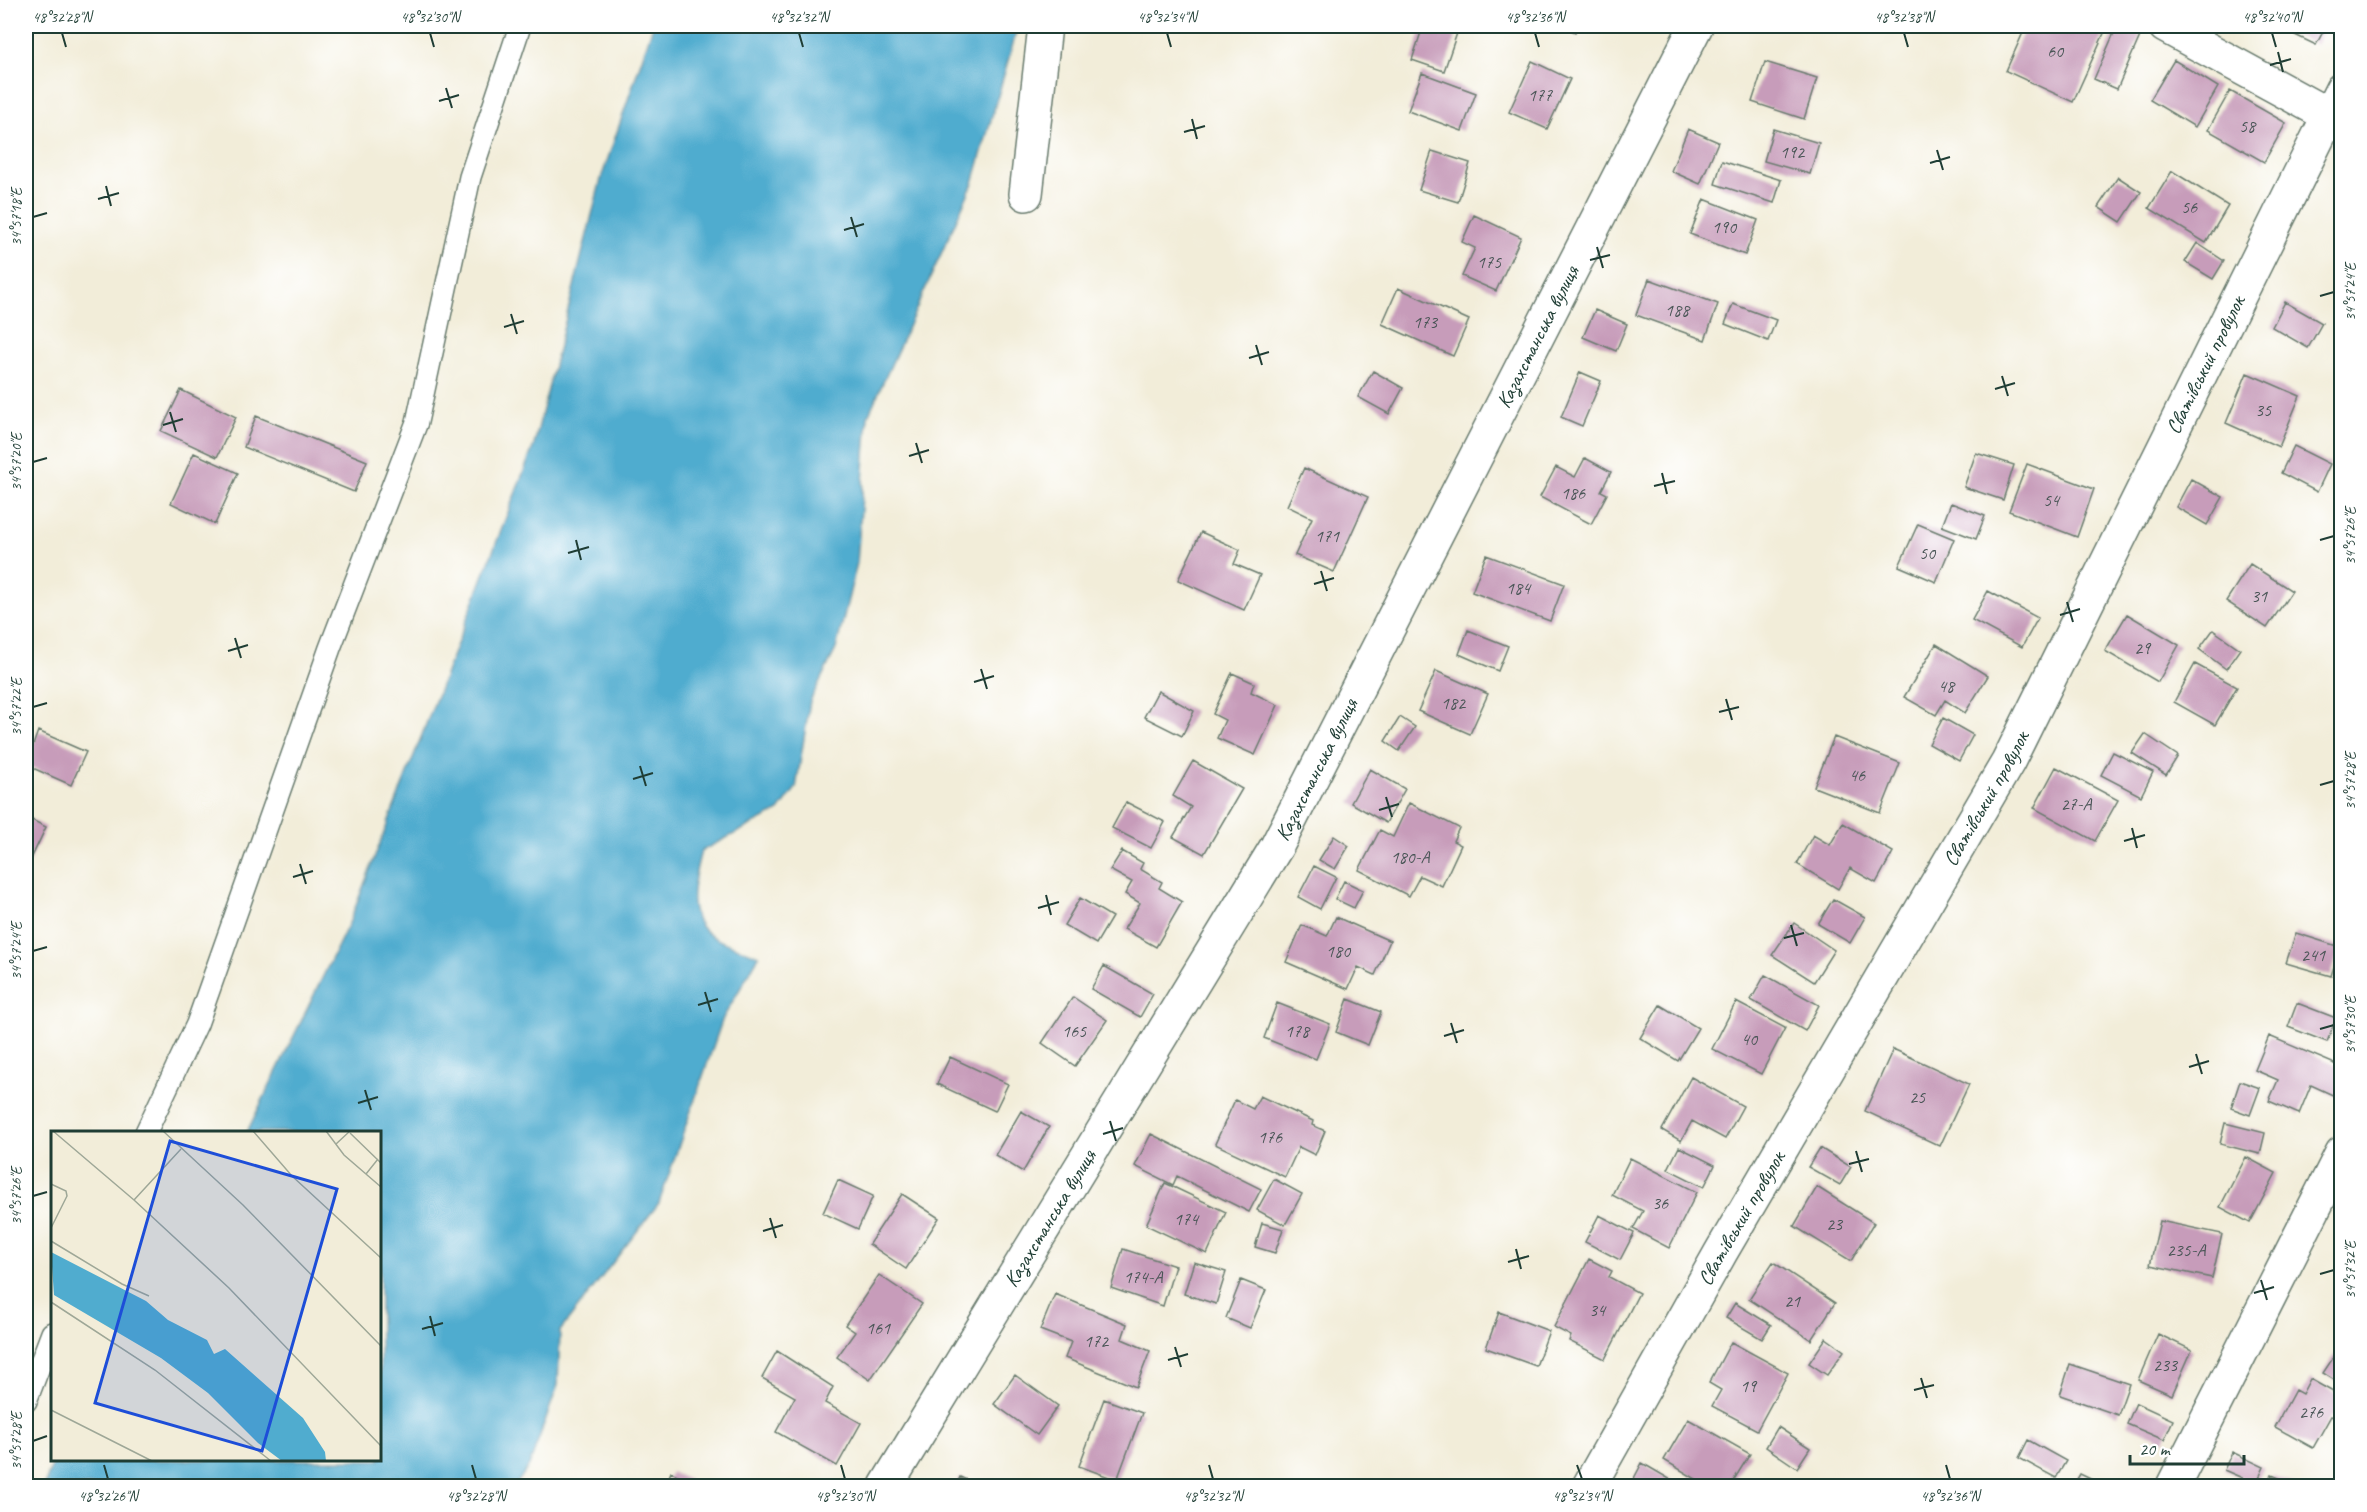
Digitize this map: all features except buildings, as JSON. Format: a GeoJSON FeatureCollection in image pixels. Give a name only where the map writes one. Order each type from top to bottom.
{"type":"FeatureCollection","features":[{"type":"Feature","properties":{"kind":"street"},"geometry":{"type":"LineString","coordinates":[[1026,194],[1045,26]]}},
{"type":"Feature","properties":{"kind":"street","name":"Казахстанська вулиця"},"geometry":{"type":"LineString","coordinates":[[886,1486],[1277,846],[1696,26]]}},
{"type":"Feature","properties":{"kind":"street"},"geometry":{"type":"LineString","coordinates":[[2165,26],[2335,102]]}},
{"type":"Feature","properties":{"kind":"street","name":"Сватівський провулок"},"geometry":{"type":"LineString","coordinates":[[1589,1486],[1727,1242],[2008,762],[2335,102]]}},
{"type":"Feature","properties":{"kind":"street"},"geometry":{"type":"LineString","coordinates":[[2173,1486],[2342,1153]]}},
{"type":"Feature","properties":{"kind":"lane"},"geometry":{"type":"LineString","coordinates":[[146,1131],[197,1024],[330,648],[417,423],[470,177],[520,26]]}},
{"type":"Feature","properties":{"kind":"lane"},"geometry":{"type":"LineString","coordinates":[[26,1401],[51,1336]]}},
{"type":"Feature","properties":{"kind":"water"},"geometry":{"type":"Polygon","coordinates":[[[653,26],[1018,26],[973,183],[868,416],[857,563],[836,649],[810,701],[796,788],[779,811],[701,851],[693,896],[696,917],[710,935],[759,956],[723,1018],[659,1203],[560,1331],[558,1385],[529,1466],[515,1486],[44,1486],[54,1461],[381,1461],[381,1131],[247,1131],[350,921],[534,445],[601,179],[653,26]]]}}]}
